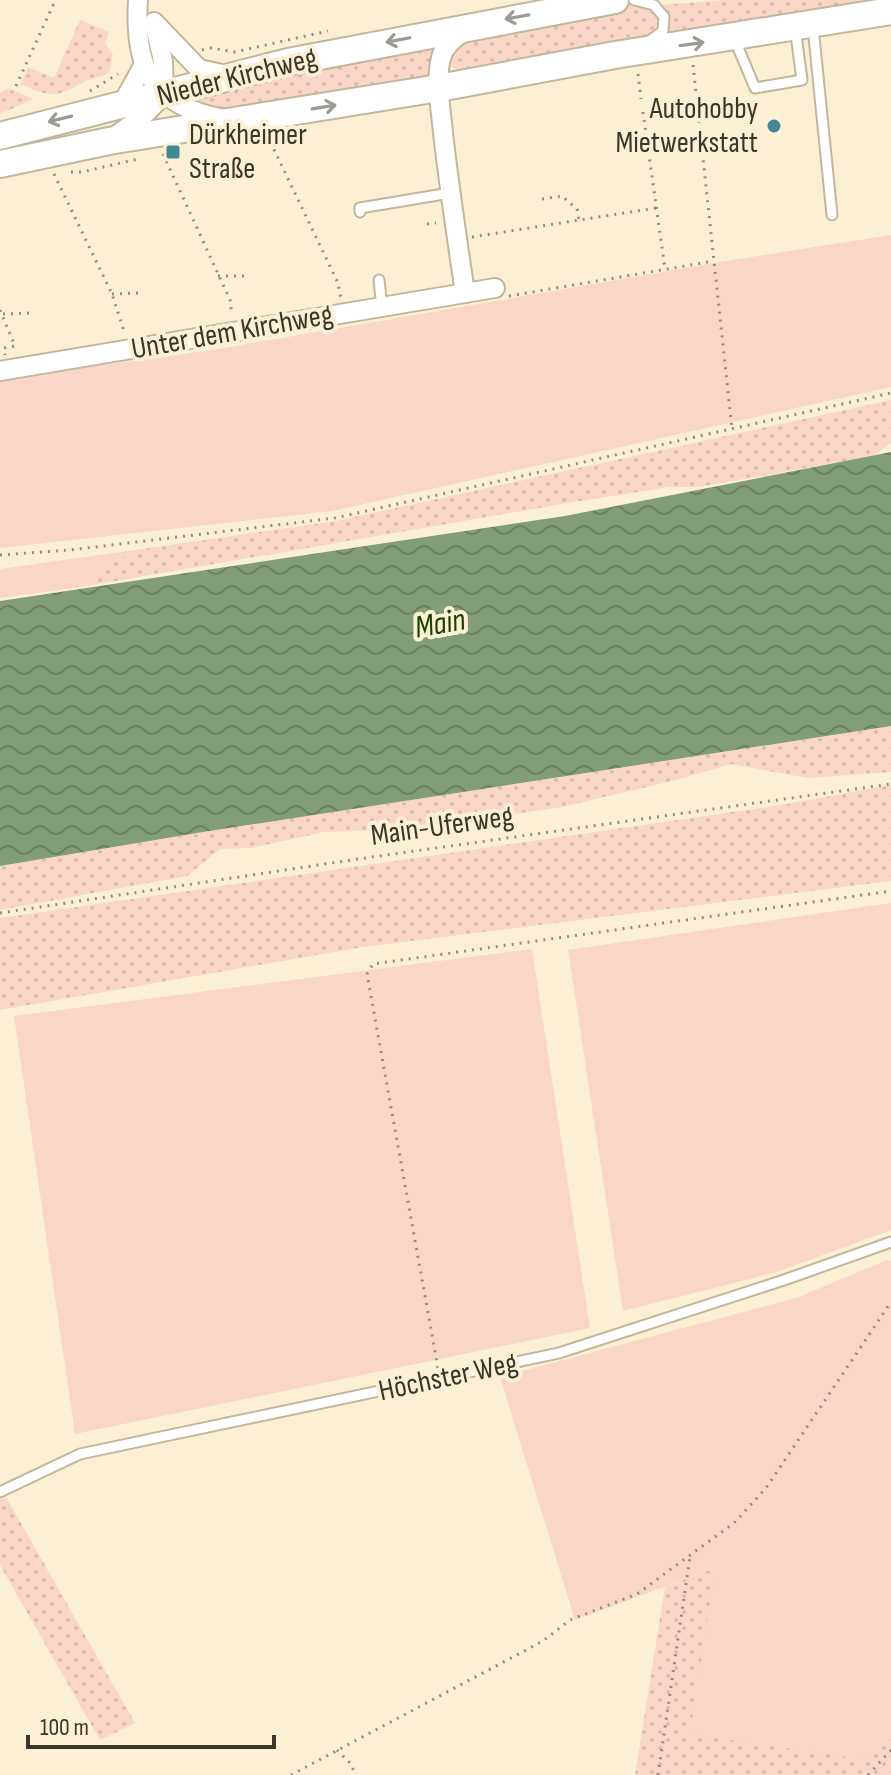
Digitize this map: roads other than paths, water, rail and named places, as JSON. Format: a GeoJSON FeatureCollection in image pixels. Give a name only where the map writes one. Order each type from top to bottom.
{"type":"FeatureCollection","features":[{"type":"Feature","properties":{"kind":"main road","name":"Nieder Kirchweg"},"geometry":{"type":"LineString","coordinates":[[0,136],[288,62],[615,0]]}},
{"type":"Feature","properties":{"kind":"main road","name":"Nieder Kirchweg"},"geometry":{"type":"LineString","coordinates":[[0,164],[109,141],[234,121],[440,75],[476,80],[891,11]]}},
{"type":"Feature","properties":{"kind":"street"},"geometry":{"type":"LineString","coordinates":[[138,0],[154,22],[199,69],[233,77]]}},
{"type":"Feature","properties":{"kind":"street"},"geometry":{"type":"LineString","coordinates":[[138,0],[136,34],[143,66],[164,95],[199,114],[234,121]]}},
{"type":"Feature","properties":{"kind":"street"},"geometry":{"type":"LineString","coordinates":[[109,141],[142,117],[164,95],[163,61],[154,22]]}},
{"type":"Feature","properties":{"kind":"street","name":"Nieder Kirchweg"},"geometry":{"type":"LineString","coordinates":[[440,75],[444,50],[455,37],[475,25]]}},
{"type":"Feature","properties":{"kind":"street"},"geometry":{"type":"LineString","coordinates":[[121,106],[143,66]]}},
{"type":"Feature","properties":{"kind":"street"},"geometry":{"type":"LineString","coordinates":[[440,75],[450,193],[465,293]]}},
{"type":"Feature","properties":{"kind":"street","name":"Unter dem Kirchweg"},"geometry":{"type":"LineString","coordinates":[[0,371],[495,288]]}},
{"type":"Feature","properties":{"kind":"lane","name":"Nieder Kirchweg"},"geometry":{"type":"LineString","coordinates":[[615,55],[649,42],[663,31],[664,17],[654,5],[634,0]]}},
{"type":"Feature","properties":{"kind":"lane"},"geometry":{"type":"LineString","coordinates":[[734,38],[755,88],[767,86],[802,80],[804,26]]}},
{"type":"Feature","properties":{"kind":"lane"},"geometry":{"type":"LineString","coordinates":[[804,26],[832,215]]}},
{"type":"Feature","properties":{"kind":"lane"},"geometry":{"type":"LineString","coordinates":[[360,212],[360,208],[450,193]]}},
{"type":"Feature","properties":{"kind":"lane"},"geometry":{"type":"LineString","coordinates":[[379,280],[382,308]]}},
{"type":"Feature","properties":{"kind":"lane","name":"Höchster Weg"},"geometry":{"type":"LineString","coordinates":[[0,1492],[80,1454],[559,1353],[891,1242]]}},
{"type":"Feature","properties":{"kind":"water","name":"Main"},"geometry":{"type":"Polygon","coordinates":[[[891,452],[891,726],[0,866],[0,601],[565,516],[891,452]]]}},
{"type":"Feature","properties":{"kind":"place","name":"Autohobby Mietwerkstatt"},"geometry":{"type":"Point","coordinates":[774,126]}},
{"type":"Feature","properties":{"kind":"place","name":"Dürkheimer Straße"},"geometry":{"type":"Point","coordinates":[173,152]}}]}
